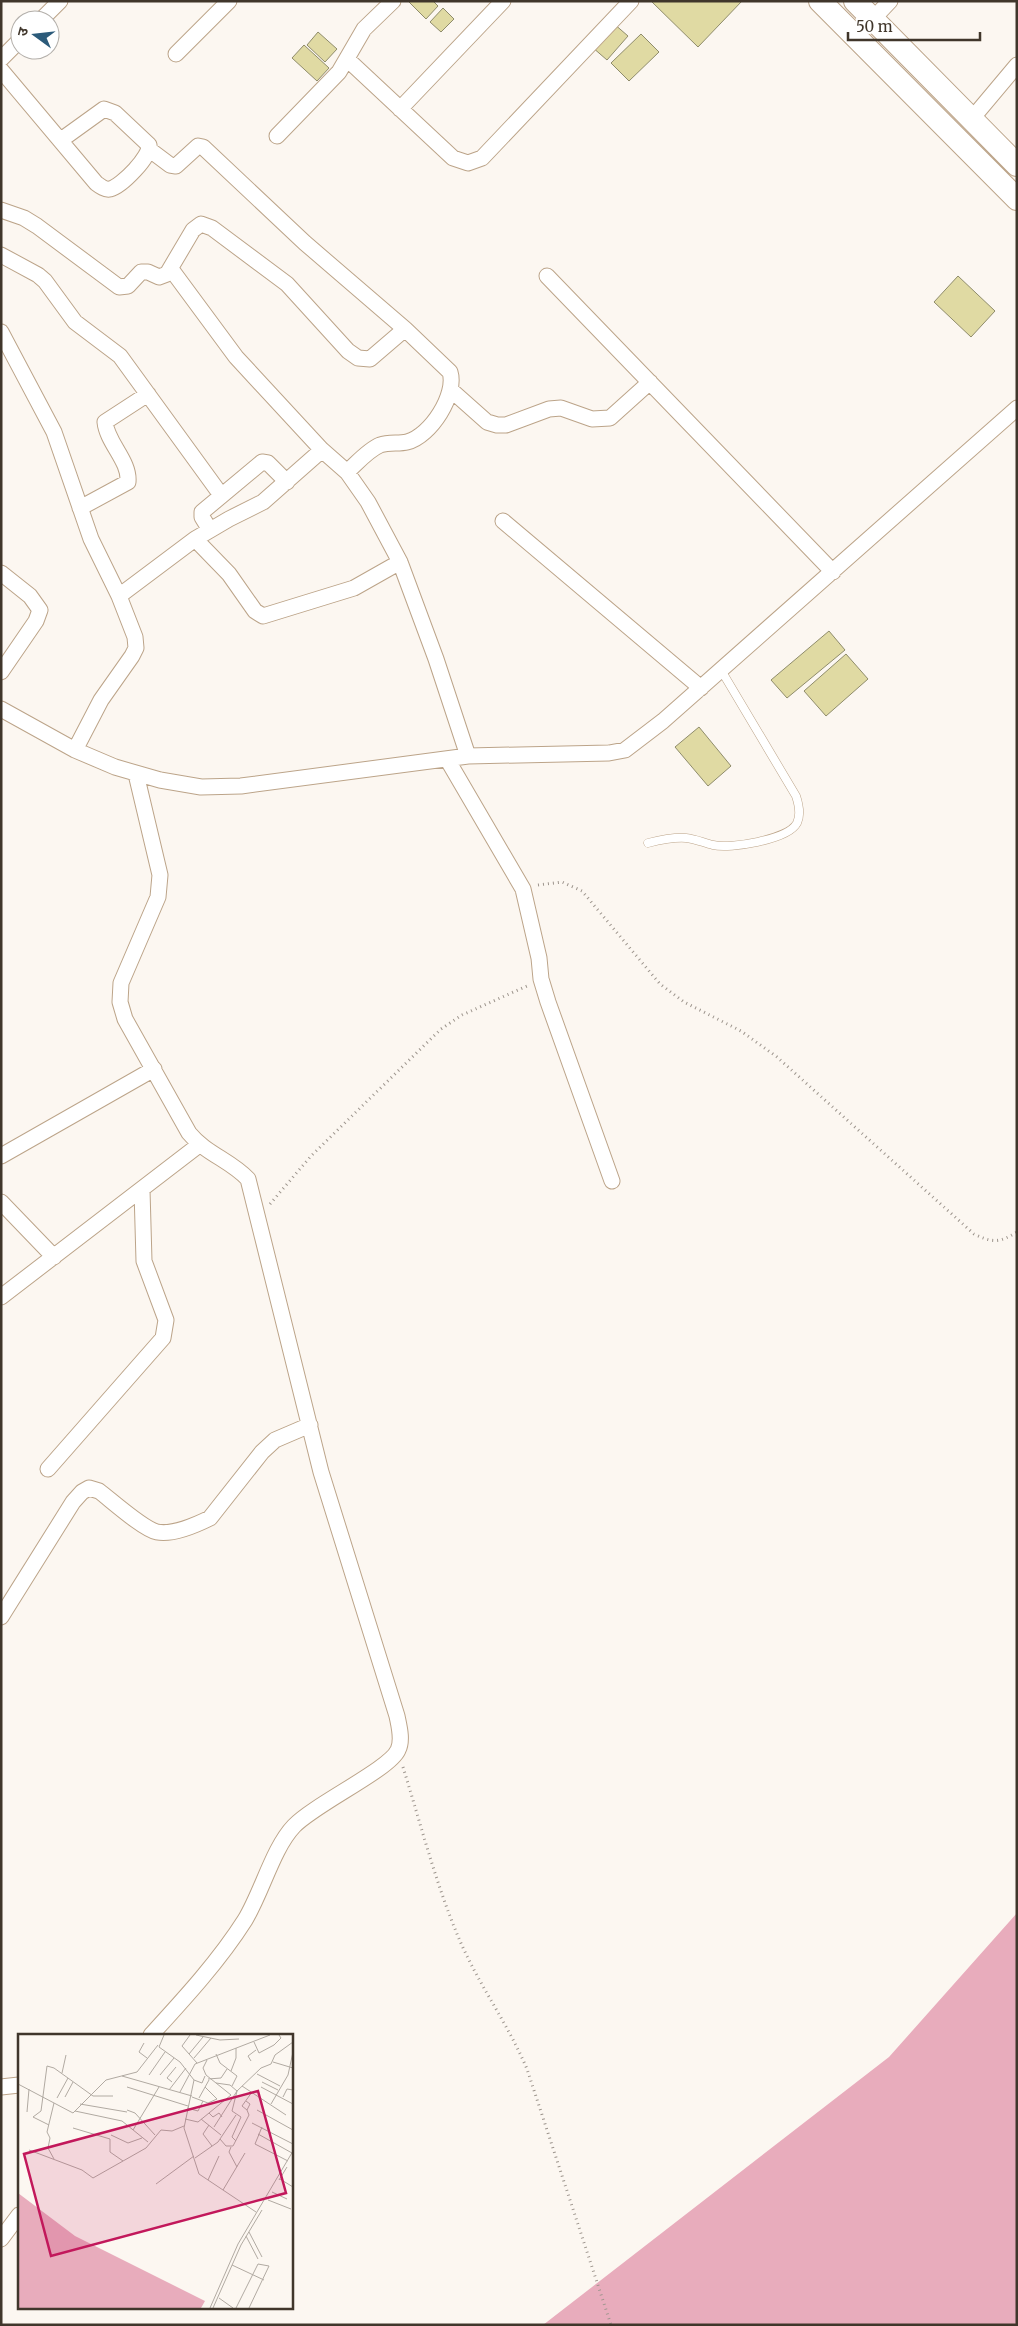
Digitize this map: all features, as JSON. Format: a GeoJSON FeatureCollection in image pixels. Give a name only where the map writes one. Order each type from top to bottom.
{"type":"FeatureCollection","features":[{"type":"Feature","properties":{"kind":"main road"},"geometry":{"type":"LineString","coordinates":[[855,1],[970,121],[1017,165]]}},
{"type":"Feature","properties":{"kind":"main road"},"geometry":{"type":"LineString","coordinates":[[830,5],[1017,200]]}},
{"type":"Feature","properties":{"kind":"street"},"geometry":{"type":"LineString","coordinates":[[51,10],[60,1]]}},
{"type":"Feature","properties":{"kind":"street"},"geometry":{"type":"LineString","coordinates":[[176,54],[230,1]]}},
{"type":"Feature","properties":{"kind":"street"},"geometry":{"type":"LineString","coordinates":[[277,136],[339,72],[364,29],[393,1]]}},
{"type":"Feature","properties":{"kind":"street"},"geometry":{"type":"LineString","coordinates":[[400,109],[504,1]]}},
{"type":"Feature","properties":{"kind":"street"},"geometry":{"type":"LineString","coordinates":[[347,59],[453,158],[468,163],[482,158],[631,1]]}},
{"type":"Feature","properties":{"kind":"street"},"geometry":{"type":"LineString","coordinates":[[872,20],[890,1]]}},
{"type":"Feature","properties":{"kind":"street"},"geometry":{"type":"LineString","coordinates":[[1,59],[10,50]]}},
{"type":"Feature","properties":{"kind":"street"},"geometry":{"type":"LineString","coordinates":[[970,121],[1017,65]]}},
{"type":"Feature","properties":{"kind":"street"},"geometry":{"type":"LineString","coordinates":[[1,70],[102,188],[109,189],[120,184],[147,157],[150,150]]}},
{"type":"Feature","properties":{"kind":"street"},"geometry":{"type":"LineString","coordinates":[[61,140],[104,109],[115,113],[149,145],[150,150],[170,165],[176,166],[198,146],[203,147],[305,243],[405,329],[450,372],[453,381],[451,390],[436,419],[418,438],[408,442],[380,445],[347,472]]}},
{"type":"Feature","properties":{"kind":"street"},"geometry":{"type":"LineString","coordinates":[[1,210],[24,218],[37,226],[119,287],[128,286],[141,272],[148,272],[159,277],[167,274],[193,230],[201,224],[212,228],[287,284],[348,351],[358,358],[370,359],[405,329]]}},
{"type":"Feature","properties":{"kind":"street"},"geometry":{"type":"LineString","coordinates":[[1,255],[32,271],[46,281],[74,322],[120,356],[221,495]]}},
{"type":"Feature","properties":{"kind":"street"},"geometry":{"type":"LineString","coordinates":[[171,269],[236,357],[322,450],[347,472],[368,502],[400,562],[436,659],[468,756]]}},
{"type":"Feature","properties":{"kind":"street"},"geometry":{"type":"LineString","coordinates":[[547,276],[833,572]]}},
{"type":"Feature","properties":{"kind":"street"},"geometry":{"type":"LineString","coordinates":[[1,332],[54,432],[97,554],[119,596],[135,637],[136,648],[101,700],[76,750]]}},
{"type":"Feature","properties":{"kind":"street"},"geometry":{"type":"LineString","coordinates":[[451,390],[487,422],[496,425],[506,425],[561,408],[592,419],[610,418],[650,382]]}},
{"type":"Feature","properties":{"kind":"street"},"geometry":{"type":"LineString","coordinates":[[80,508],[128,482],[129,475],[105,422],[148,394]]}},
{"type":"Feature","properties":{"kind":"street"},"geometry":{"type":"LineString","coordinates":[[1,708],[76,750],[136,774],[201,787],[241,786],[468,756],[609,753],[625,750],[663,721],[1017,408]]}},
{"type":"Feature","properties":{"kind":"street"},"geometry":{"type":"LineString","coordinates":[[119,596],[195,539],[264,502],[322,450]]}},
{"type":"Feature","properties":{"kind":"street"},"geometry":{"type":"LineString","coordinates":[[210,530],[202,518],[202,512],[262,462],[268,463],[287,482]]}},
{"type":"Feature","properties":{"kind":"street"},"geometry":{"type":"LineString","coordinates":[[503,520],[700,688]]}},
{"type":"Feature","properties":{"kind":"street"},"geometry":{"type":"LineString","coordinates":[[195,539],[229,574],[255,611],[263,616],[354,588],[400,562]]}},
{"type":"Feature","properties":{"kind":"street"},"geometry":{"type":"LineString","coordinates":[[1,573],[30,596],[40,610],[36,620],[1,672]]}},
{"type":"Feature","properties":{"kind":"street"},"geometry":{"type":"LineString","coordinates":[[447,759],[523,889],[539,958],[541,979],[612,1181]]}},
{"type":"Feature","properties":{"kind":"street"},"geometry":{"type":"LineString","coordinates":[[136,774],[158,865],[159,890],[158,897],[121,983],[120,1002],[125,1019],[189,1133],[199,1145],[237,1167],[248,1179],[321,1472],[397,1716],[400,1734],[398,1750],[386,1764],[312,1810],[293,1827],[276,1854],[246,1919],[228,1944],[152,2034]]}},
{"type":"Feature","properties":{"kind":"street"},"geometry":{"type":"LineString","coordinates":[[1,1156],[154,1069]]}},
{"type":"Feature","properties":{"kind":"street"},"geometry":{"type":"LineString","coordinates":[[1,1297],[199,1145]]}},
{"type":"Feature","properties":{"kind":"street"},"geometry":{"type":"LineString","coordinates":[[48,1469],[163,1338],[166,1330],[166,1320],[144,1261],[142,1190]]}},
{"type":"Feature","properties":{"kind":"street"},"geometry":{"type":"LineString","coordinates":[[1,1202],[54,1257]]}},
{"type":"Feature","properties":{"kind":"street"},"geometry":{"type":"LineString","coordinates":[[1,1617],[73,1502],[82,1492],[89,1488],[99,1491],[156,1532],[168,1532],[198,1524],[210,1518],[262,1452],[275,1440],[310,1425]]}},
{"type":"Feature","properties":{"kind":"street"},"geometry":{"type":"LineString","coordinates":[[1,2087],[18,2085]]}},
{"type":"Feature","properties":{"kind":"street"},"geometry":{"type":"LineString","coordinates":[[1,2239],[18,2216]]}},
{"type":"Feature","properties":{"kind":"lane"},"geometry":{"type":"LineString","coordinates":[[648,843],[663,839],[686,838],[712,845],[741,845],[777,836],[789,831],[796,824],[799,814],[796,796],[721,670]]}},
{"type":"Feature","properties":{"kind":"path"},"geometry":{"type":"LineString","coordinates":[[523,889],[551,882],[562,882],[582,891],[660,984],[671,994],[741,1031],[778,1057],[974,1234],[990,1242],[1004,1240],[1017,1232]]}},
{"type":"Feature","properties":{"kind":"path"},"geometry":{"type":"LineString","coordinates":[[258,1218],[312,1156],[441,1030],[462,1015],[541,979]]}},
{"type":"Feature","properties":{"kind":"path"},"geometry":{"type":"LineString","coordinates":[[398,1750],[460,1941],[481,1982],[515,2040],[527,2068],[611,2325]]}},
{"type":"Feature","properties":{"kind":"shaded area"},"geometry":{"type":"Polygon","coordinates":[[[1017,1913],[1017,2325],[543,2325],[889,2057],[1017,1913]]]}},
{"type":"Feature","properties":{"kind":"building"},"geometry":{"type":"Polygon","coordinates":[[[408,1],[433,1],[438,6],[426,19],[408,1]]]}},
{"type":"Feature","properties":{"kind":"building"},"geometry":{"type":"Polygon","coordinates":[[[651,1],[742,1],[698,47],[651,1]]]}},
{"type":"Feature","properties":{"kind":"building"},"geometry":{"type":"Polygon","coordinates":[[[443,8],[454,19],[441,32],[430,22],[443,8]]]}},
{"type":"Feature","properties":{"kind":"building"},"geometry":{"type":"Polygon","coordinates":[[[613,23],[628,36],[607,60],[592,47],[613,23]]]}},
{"type":"Feature","properties":{"kind":"building"},"geometry":{"type":"Polygon","coordinates":[[[318,32],[337,49],[325,62],[307,45],[318,32]]]}},
{"type":"Feature","properties":{"kind":"building"},"geometry":{"type":"Polygon","coordinates":[[[641,34],[659,52],[629,81],[611,63],[641,34]]]}},
{"type":"Feature","properties":{"kind":"building"},"geometry":{"type":"Polygon","coordinates":[[[304,45],[329,68],[317,81],[292,58],[304,45]]]}},
{"type":"Feature","properties":{"kind":"building"},"geometry":{"type":"Polygon","coordinates":[[[958,276],[995,311],[971,337],[934,302],[958,276]]]}},
{"type":"Feature","properties":{"kind":"building"},"geometry":{"type":"Polygon","coordinates":[[[829,631],[845,650],[787,698],[771,680],[829,631]]]}},
{"type":"Feature","properties":{"kind":"building"},"geometry":{"type":"Polygon","coordinates":[[[846,654],[868,679],[826,716],[804,691],[846,654]]]}},
{"type":"Feature","properties":{"kind":"building"},"geometry":{"type":"Polygon","coordinates":[[[699,727],[731,766],[708,786],[675,747],[699,727]]]}}]}
